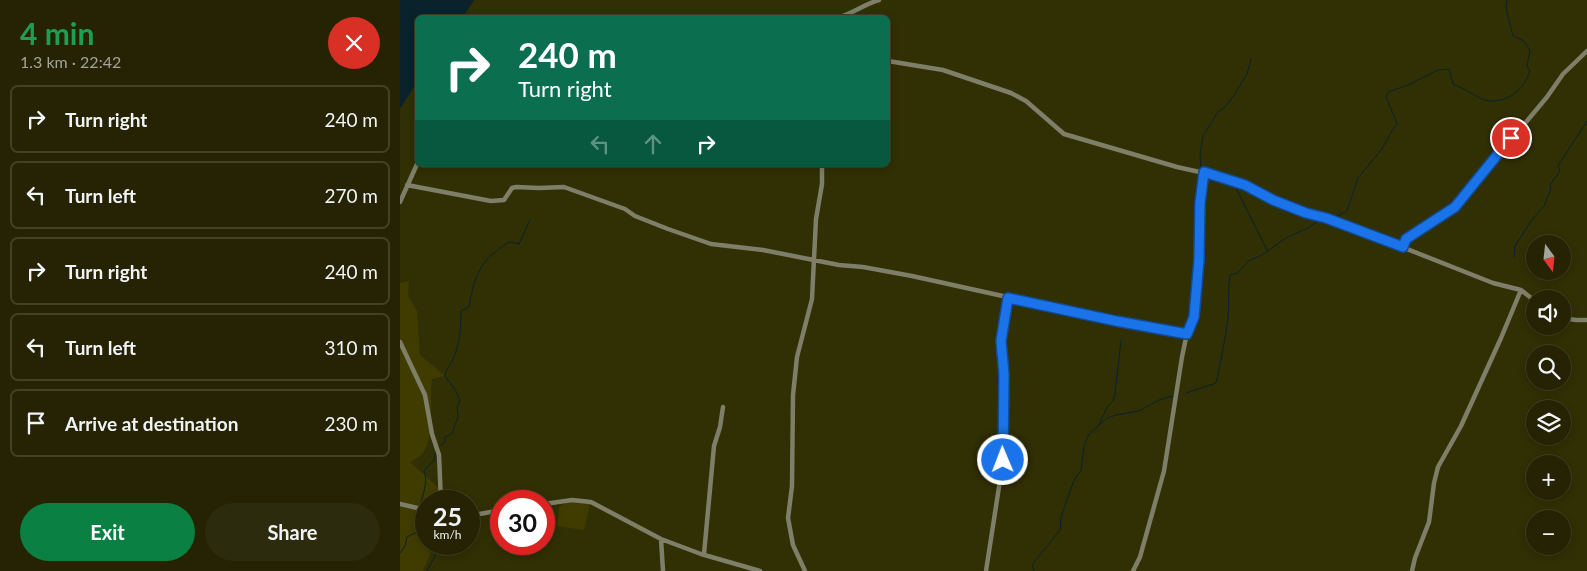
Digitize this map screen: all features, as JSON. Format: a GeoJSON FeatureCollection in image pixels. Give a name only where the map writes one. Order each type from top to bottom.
{"type":"FeatureCollection","features":[{"type":"Feature","properties":{"kind":"street"},"geometry":{"type":"LineString","coordinates":[[844,15],[863,5],[879,0]]}},
{"type":"Feature","properties":{"kind":"street"},"geometry":{"type":"LineString","coordinates":[[1403,247],[1406,239],[1455,207],[1547,97],[1563,74],[1587,51]]}},
{"type":"Feature","properties":{"kind":"street"},"geometry":{"type":"LineString","coordinates":[[890,61],[943,70],[1011,93],[1026,101],[1064,134],[1245,185],[1273,200],[1306,213],[1326,218],[1493,283],[1520,290],[1526,294]]}},
{"type":"Feature","properties":{"kind":"street"},"geometry":{"type":"LineString","coordinates":[[400,202],[401,196],[416,167]]}},
{"type":"Feature","properties":{"kind":"street"},"geometry":{"type":"LineString","coordinates":[[804,571],[793,545],[788,518],[792,486],[794,375],[812,299],[816,219],[822,184],[823,167]]}},
{"type":"Feature","properties":{"kind":"street"},"geometry":{"type":"LineString","coordinates":[[1133,571],[1140,557],[1164,471],[1187,334],[1194,317],[1199,260],[1200,203],[1204,172]]}},
{"type":"Feature","properties":{"kind":"street"},"geometry":{"type":"LineString","coordinates":[[407,185],[480,200],[499,201],[504,200],[512,188],[516,187],[564,187],[625,209],[635,216],[668,229],[711,244],[771,252],[814,261],[912,276],[1116,321],[1187,334]]}},
{"type":"Feature","properties":{"kind":"street"},"geometry":{"type":"LineString","coordinates":[[1412,571],[1415,558],[1430,522],[1432,497],[1438,467],[1464,418],[1501,338],[1520,290]]}},
{"type":"Feature","properties":{"kind":"street"},"geometry":{"type":"LineString","coordinates":[[986,571],[1003,460],[1004,374],[1001,341],[1008,298]]}},
{"type":"Feature","properties":{"kind":"street"},"geometry":{"type":"LineString","coordinates":[[1571,319],[1587,320]]}},
{"type":"Feature","properties":{"kind":"street"},"geometry":{"type":"LineString","coordinates":[[400,342],[425,395],[432,434],[439,456],[441,490]]}},
{"type":"Feature","properties":{"kind":"street"},"geometry":{"type":"LineString","coordinates":[[704,554],[714,446],[720,427],[722,407]]}},
{"type":"Feature","properties":{"kind":"street"},"geometry":{"type":"LineString","coordinates":[[555,502],[572,500],[591,502],[661,539],[760,571]]}},
{"type":"Feature","properties":{"kind":"street"},"geometry":{"type":"LineString","coordinates":[[400,504],[415,507]]}},
{"type":"Feature","properties":{"kind":"street"},"geometry":{"type":"LineString","coordinates":[[661,539],[663,571]]}},
{"type":"Feature","properties":{"kind":"shaded area"},"geometry":{"type":"Polygon","coordinates":[[[409,281],[408,296],[417,311],[420,355],[445,376],[432,379],[431,417],[427,446],[419,457],[410,462],[439,488],[439,490],[415,490],[415,555],[430,555],[423,571],[400,571],[400,283],[409,281]]]}},
{"type":"Feature","properties":{"kind":"shaded area"},"geometry":{"type":"Polygon","coordinates":[[[568,501],[591,502],[584,530],[557,526],[559,508],[568,501]]]}},
{"type":"Feature","properties":{"kind":"water"},"geometry":{"type":"Polygon","coordinates":[[[400,0],[474,0],[464,15],[415,15],[415,85],[400,109],[400,0]]]}},
{"type":"Feature","properties":{"kind":"waterway"},"geometry":{"type":"LineString","coordinates":[[1334,218],[1347,211],[1358,178],[1381,150],[1397,123],[1386,97],[1388,92],[1408,85],[1438,70],[1449,69],[1453,84],[1484,100],[1502,100],[1514,94],[1523,85],[1530,71],[1527,66],[1530,50],[1523,40],[1513,36],[1506,8],[1507,0]]}},
{"type":"Feature","properties":{"kind":"waterway"},"geometry":{"type":"LineString","coordinates":[[1201,168],[1200,155],[1203,136],[1218,112],[1225,107],[1234,95],[1247,74],[1251,59]]}},
{"type":"Feature","properties":{"kind":"waterway"},"geometry":{"type":"LineString","coordinates":[[1514,257],[1515,246],[1531,221],[1544,206],[1551,189],[1550,185],[1560,171],[1558,166],[1587,121]]}},
{"type":"Feature","properties":{"kind":"waterway"},"geometry":{"type":"LineString","coordinates":[[1209,177],[1234,184],[1267,250]]}},
{"type":"Feature","properties":{"kind":"waterway"},"geometry":{"type":"LineString","coordinates":[[440,446],[445,442],[445,437],[452,434],[458,417],[457,406],[460,401],[456,391],[445,376],[457,347],[461,311],[469,307],[474,285],[485,262],[491,255],[509,242],[519,244],[530,220]]}},
{"type":"Feature","properties":{"kind":"waterway"},"geometry":{"type":"LineString","coordinates":[[1186,393],[1216,383],[1228,318],[1230,275],[1238,273],[1248,261],[1262,255],[1286,238],[1318,221],[1328,220]]}},
{"type":"Feature","properties":{"kind":"waterway"},"geometry":{"type":"LineString","coordinates":[[1099,425],[1115,394],[1121,340]]}},
{"type":"Feature","properties":{"kind":"waterway"},"geometry":{"type":"LineString","coordinates":[[1034,571],[1032,565],[1060,530],[1061,517],[1074,480],[1081,470],[1084,446],[1089,434],[1107,418],[1139,411],[1159,400],[1173,396]]}},
{"type":"Feature","properties":{"kind":"waterway"},"geometry":{"type":"LineString","coordinates":[[400,553],[405,546],[407,537],[419,531],[419,511],[426,481],[424,471],[434,460],[436,450]]}},
{"type":"Feature","properties":{"kind":"waterway"},"geometry":{"type":"LineString","coordinates":[[427,571],[435,555]]}},
{"type":"Feature","properties":{"kind":"route"},"geometry":{"type":"LineString","coordinates":[[1003,460],[1004,374],[1001,341],[1008,298],[1187,334],[1194,317],[1199,260],[1200,203],[1204,172],[1245,185],[1273,200],[1306,213],[1326,218],[1403,247],[1406,239],[1455,207],[1511,138]]}}]}
